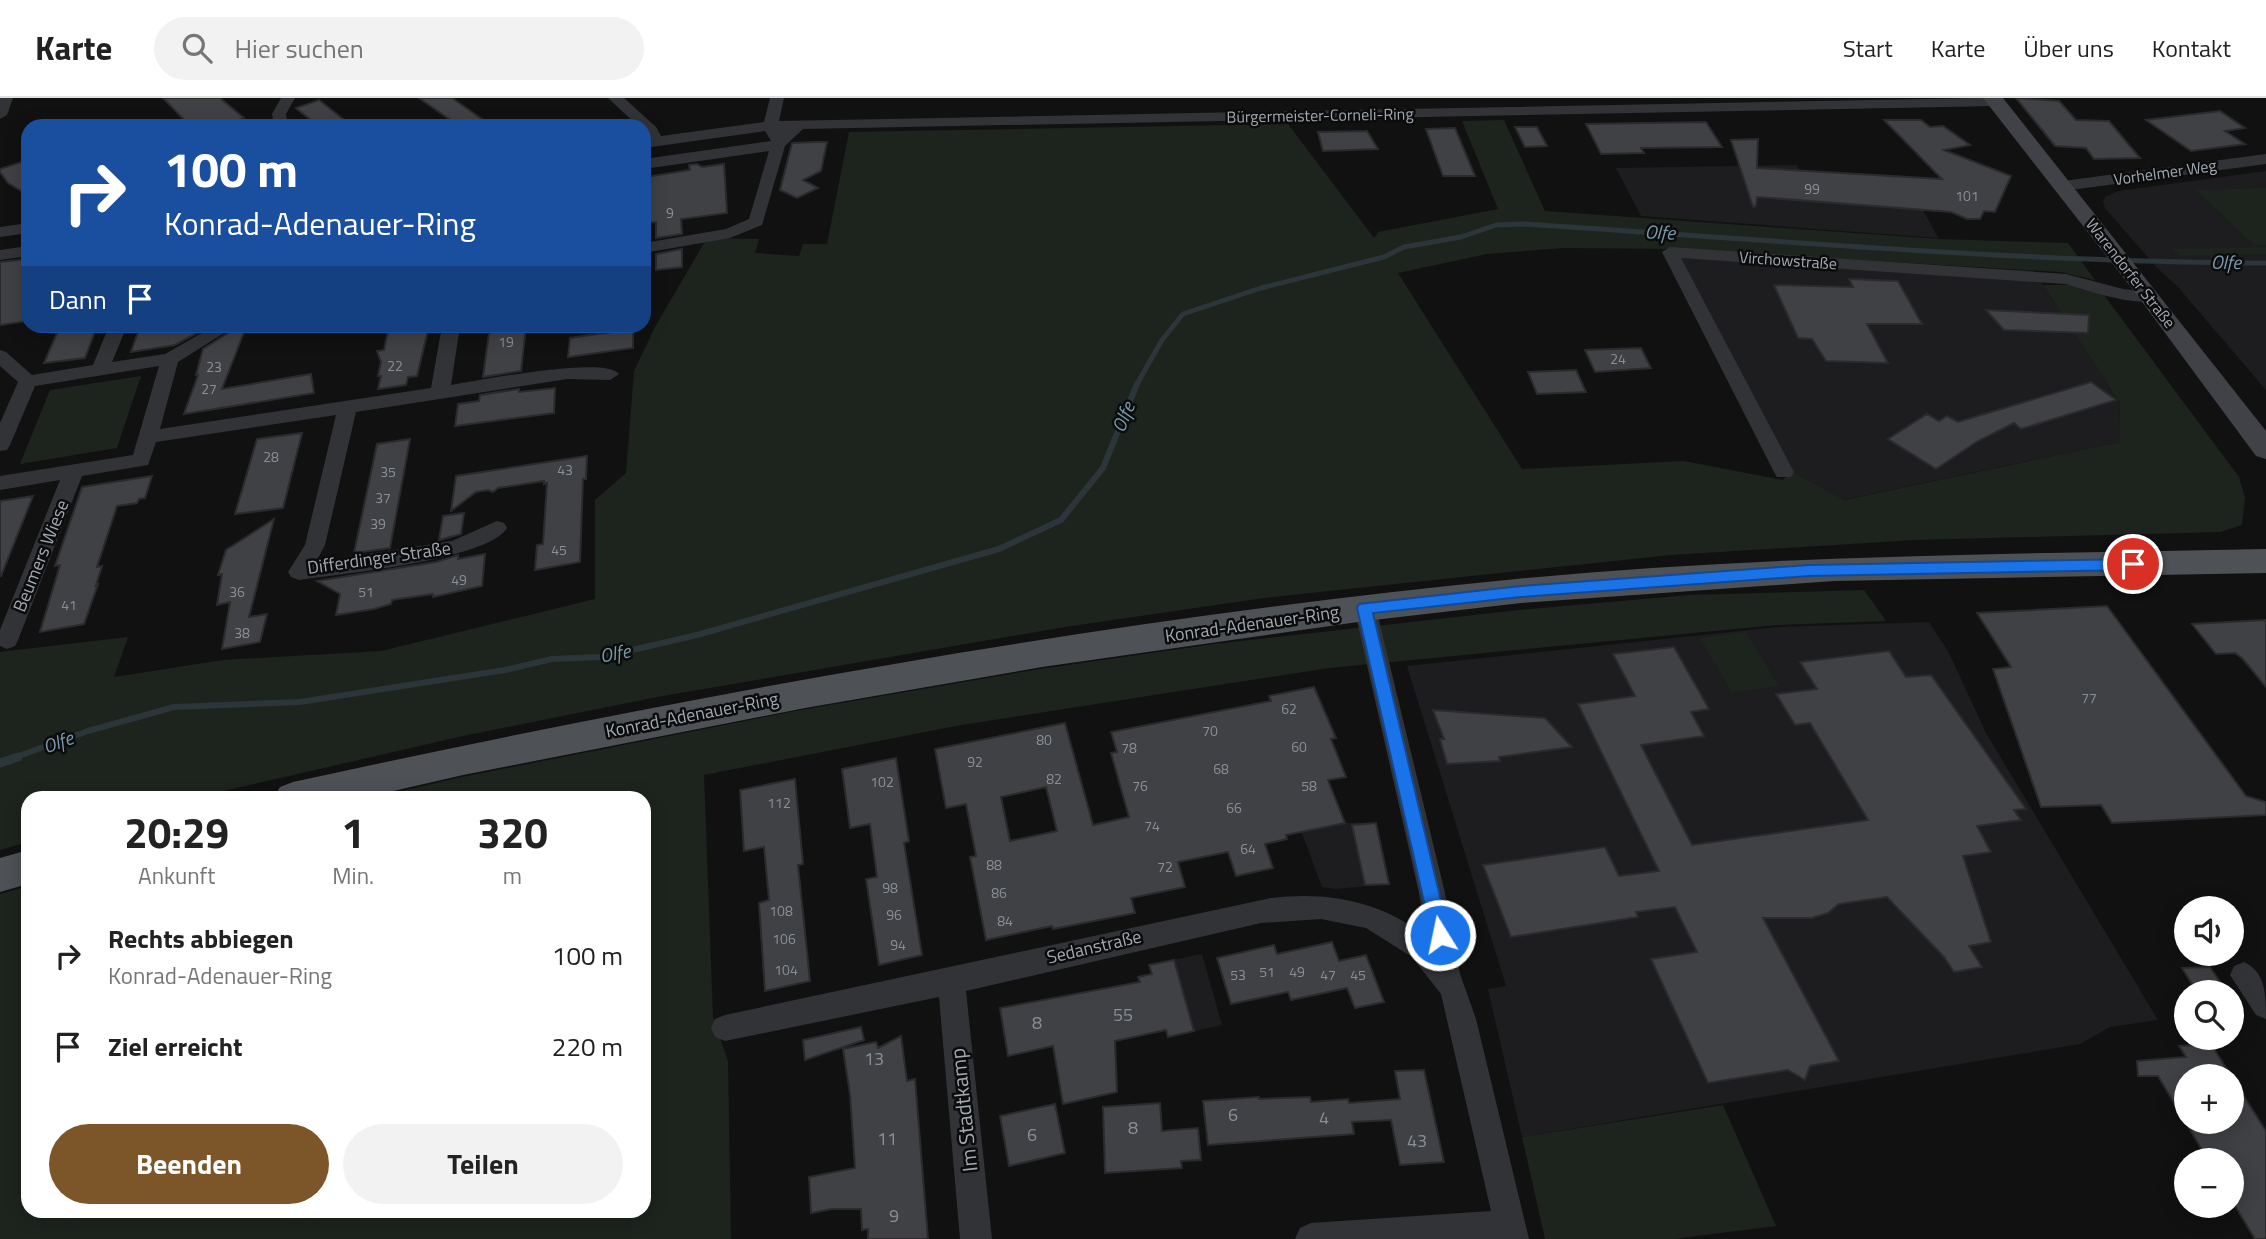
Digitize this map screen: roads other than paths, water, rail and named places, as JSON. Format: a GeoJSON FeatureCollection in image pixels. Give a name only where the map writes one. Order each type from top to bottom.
{"type":"FeatureCollection","features":[{"type":"Feature","properties":{"kind":"main road","name":"Warendorfer Straße"},"geometry":{"type":"LineString","coordinates":[[1995,100],[2266,450]]}},
{"type":"Feature","properties":{"kind":"main road","name":"Konrad-Adenauer-Ring"},"geometry":{"type":"LineString","coordinates":[[324,791],[464,760],[805,694],[1056,652],[1364,608],[1521,591],[1834,569],[2266,561]]}},
{"type":"Feature","properties":{"kind":"main road"},"geometry":{"type":"LineString","coordinates":[[0,875],[21,869]]}},
{"type":"Feature","properties":{"kind":"street"},"geometry":{"type":"LineString","coordinates":[[0,115],[6,98]]}},
{"type":"Feature","properties":{"kind":"street"},"geometry":{"type":"LineString","coordinates":[[280,119],[279,114],[288,98]]}},
{"type":"Feature","properties":{"kind":"street"},"geometry":{"type":"LineString","coordinates":[[615,98],[639,119]]}},
{"type":"Feature","properties":{"kind":"street"},"geometry":{"type":"LineString","coordinates":[[777,98],[770,126],[778,145]]}},
{"type":"Feature","properties":{"kind":"street"},"geometry":{"type":"LineString","coordinates":[[1292,98],[1299,116]]}},
{"type":"Feature","properties":{"kind":"street","name":"Bürgermeister-Corneli-Ring"},"geometry":{"type":"LineString","coordinates":[[651,142],[770,126],[799,125],[1995,100]]}},
{"type":"Feature","properties":{"kind":"street"},"geometry":{"type":"LineString","coordinates":[[651,246],[666,241],[742,232],[756,222],[778,145],[799,125]]}},
{"type":"Feature","properties":{"kind":"street"},"geometry":{"type":"LineString","coordinates":[[651,163],[778,145]]}},
{"type":"Feature","properties":{"kind":"street","name":"Vorhelmer Weg"},"geometry":{"type":"LineString","coordinates":[[2063,186],[2266,159]]}},
{"type":"Feature","properties":{"kind":"street"},"geometry":{"type":"LineString","coordinates":[[0,232],[21,229]]}},
{"type":"Feature","properties":{"kind":"street"},"geometry":{"type":"LineString","coordinates":[[0,255],[21,252]]}},
{"type":"Feature","properties":{"kind":"street","name":"Virchowstraße"},"geometry":{"type":"LineString","coordinates":[[1784,472],[1670,252],[2066,279],[2122,295],[2150,297]]}},
{"type":"Feature","properties":{"kind":"street"},"geometry":{"type":"LineString","coordinates":[[100,370],[115,333]]}},
{"type":"Feature","properties":{"kind":"street"},"geometry":{"type":"LineString","coordinates":[[28,381],[170,359],[214,333]]}},
{"type":"Feature","properties":{"kind":"street"},"geometry":{"type":"LineString","coordinates":[[440,393],[450,333]]}},
{"type":"Feature","properties":{"kind":"street"},"geometry":{"type":"LineString","coordinates":[[0,356],[28,381]]}},
{"type":"Feature","properties":{"kind":"street","name":"Beumers Wiese"},"geometry":{"type":"LineString","coordinates":[[0,483],[141,460],[170,359]]}},
{"type":"Feature","properties":{"kind":"street"},"geometry":{"type":"LineString","coordinates":[[147,437],[567,373],[610,374]]}},
{"type":"Feature","properties":{"kind":"street"},"geometry":{"type":"LineString","coordinates":[[0,445],[28,381]]}},
{"type":"Feature","properties":{"kind":"street","name":"Differdinger Straße"},"geometry":{"type":"LineString","coordinates":[[348,406],[315,545],[299,572],[455,548],[478,540],[497,528]]}},
{"type":"Feature","properties":{"kind":"street","name":"Beumers Wiese"},"geometry":{"type":"LineString","coordinates":[[7,640],[74,471]]}},
{"type":"Feature","properties":{"kind":"street","name":"Sedanstraße"},"geometry":{"type":"LineString","coordinates":[[1364,608],[1432,893],[1446,976]]}},
{"type":"Feature","properties":{"kind":"street","name":"Sedanstraße"},"geometry":{"type":"LineString","coordinates":[[725,1028],[951,981],[1241,915],[1284,908],[1324,907],[1376,920],[1400,933],[1430,955],[1446,976],[1458,1000],[1511,1232]]}},
{"type":"Feature","properties":{"kind":"street"},"geometry":{"type":"LineString","coordinates":[[2244,975],[2266,1006]]}},
{"type":"Feature","properties":{"kind":"street","name":"Im Stadtkamp"},"geometry":{"type":"LineString","coordinates":[[951,981],[976,1239]]}},
{"type":"Feature","properties":{"kind":"street"},"geometry":{"type":"LineString","coordinates":[[1311,1239],[1511,1232]]}},
{"type":"Feature","properties":{"kind":"waterway","name":"Olfe"},"geometry":{"type":"LineString","coordinates":[[1137,385],[1162,340],[1183,314],[1261,288],[1384,257],[1404,247],[1461,237],[1496,225],[1524,224],[2080,259],[2266,263]]}},
{"type":"Feature","properties":{"kind":"waterway","name":"Olfe"},"geometry":{"type":"LineString","coordinates":[[13,758],[88,731],[174,707],[300,702],[505,670],[552,659],[602,657],[697,635],[999,549],[1061,520],[1103,468],[1137,385]]}},
{"type":"Feature","properties":{"kind":"waterway","name":"Olfe"},"geometry":{"type":"LineString","coordinates":[[0,763],[18,757]]}}]}
